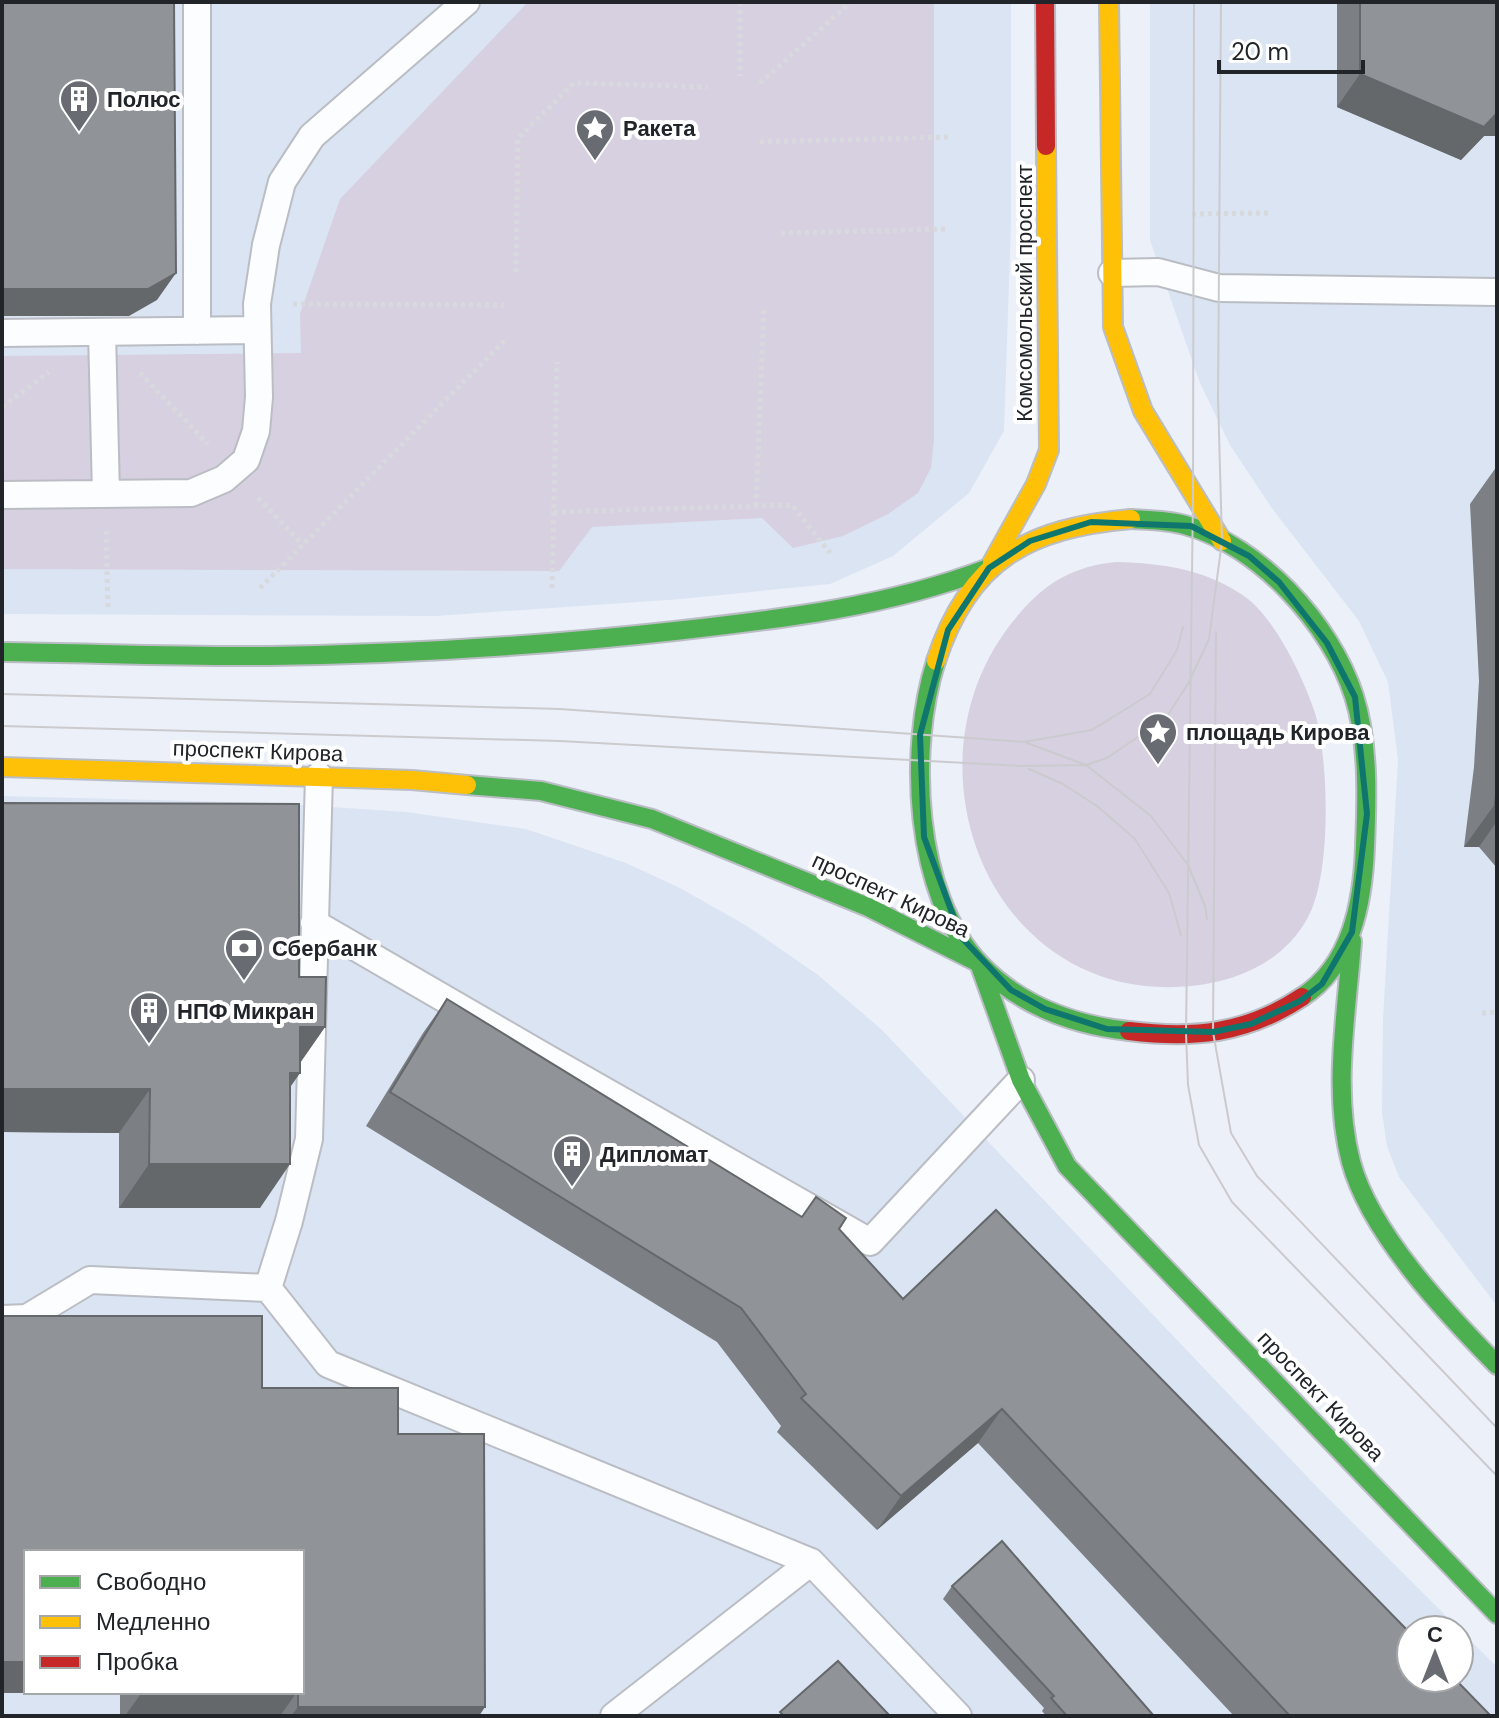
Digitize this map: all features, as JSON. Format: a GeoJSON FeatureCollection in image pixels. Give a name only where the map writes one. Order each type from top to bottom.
{"type":"FeatureCollection","features":[{"type":"Feature","properties":{"kind":"main road","name":"Комсомольский проспект"},"geometry":{"type":"LineString","coordinates":[[989,568],[1030,498],[1049,450],[1045,2]]}},
{"type":"Feature","properties":{"kind":"main road"},"geometry":{"type":"LineString","coordinates":[[1109,2],[1113,327],[1143,411],[1222,541]]}},
{"type":"Feature","properties":{"kind":"main road"},"geometry":{"type":"LineString","coordinates":[[1131,519],[1191,526],[1222,541],[1249,556],[1302,607],[1339,663],[1355,697],[1362,741],[1367,814],[1360,904],[1352,932],[1322,984],[1300,1001],[1251,1024],[1213,1032],[1150,1034],[1107,1029],[1075,1021],[1011,990],[979,963],[961,937],[933,874],[918,795],[924,701],[948,630],[960,605],[989,568],[1011,551],[1030,541],[1091,522],[1131,519]]}},
{"type":"Feature","properties":{"kind":"main road"},"geometry":{"type":"LineString","coordinates":[[2,652],[268,656],[546,645],[829,613],[891,602],[947,586],[989,568]]}},
{"type":"Feature","properties":{"kind":"main road","name":"проспект Кирова"},"geometry":{"type":"LineString","coordinates":[[2,767],[412,780],[541,791],[652,819],[868,907],[979,963],[1021,1080],[1067,1166],[1497,1614]]}},
{"type":"Feature","properties":{"kind":"main road"},"geometry":{"type":"LineString","coordinates":[[1352,932],[1344,1069],[1351,1161],[1364,1199],[1406,1258],[1468,1335],[1497,1365]]}},
{"type":"Feature","properties":{"kind":"lane"},"geometry":{"type":"LineString","coordinates":[[197,2],[197,331]]}},
{"type":"Feature","properties":{"kind":"lane"},"geometry":{"type":"LineString","coordinates":[[2,495],[191,493],[224,479],[246,460],[256,431],[259,397],[257,304],[266,245],[282,182],[312,136],[466,2]]}},
{"type":"Feature","properties":{"kind":"lane"},"geometry":{"type":"LineString","coordinates":[[1112,273],[1158,272],[1219,288],[1497,292]]}},
{"type":"Feature","properties":{"kind":"lane"},"geometry":{"type":"LineString","coordinates":[[2,333],[256,330]]}},
{"type":"Feature","properties":{"kind":"lane"},"geometry":{"type":"LineString","coordinates":[[102,332],[106,494]]}},
{"type":"Feature","properties":{"kind":"lane"},"geometry":{"type":"LineString","coordinates":[[268,1288],[289,1221],[309,1139],[319,776]]}},
{"type":"Feature","properties":{"kind":"lane"},"geometry":{"type":"LineString","coordinates":[[314,923],[870,1242],[1021,1080]]}},
{"type":"Feature","properties":{"kind":"lane"},"geometry":{"type":"LineString","coordinates":[[2,1319],[27,1318],[90,1280],[268,1288],[328,1364],[811,1562],[958,1716]]}},
{"type":"Feature","properties":{"kind":"lane"},"geometry":{"type":"LineString","coordinates":[[614,1716],[811,1562]]}},
{"type":"Feature","properties":{"kind":"path"},"geometry":{"type":"LineString","coordinates":[[740,2],[740,76]]}},
{"type":"Feature","properties":{"kind":"path"},"geometry":{"type":"LineString","coordinates":[[760,83],[851,2]]}},
{"type":"Feature","properties":{"kind":"path"},"geometry":{"type":"LineString","coordinates":[[516,272],[518,138],[574,83],[708,87]]}},
{"type":"Feature","properties":{"kind":"path"},"geometry":{"type":"LineString","coordinates":[[760,142],[948,137]]}},
{"type":"Feature","properties":{"kind":"path"},"geometry":{"type":"LineString","coordinates":[[1192,214],[1268,213]]}},
{"type":"Feature","properties":{"kind":"path"},"geometry":{"type":"LineString","coordinates":[[781,233],[947,229]]}},
{"type":"Feature","properties":{"kind":"path"},"geometry":{"type":"LineString","coordinates":[[257,304],[504,305]]}},
{"type":"Feature","properties":{"kind":"path"},"geometry":{"type":"LineString","coordinates":[[756,506],[764,306]]}},
{"type":"Feature","properties":{"kind":"path"},"geometry":{"type":"LineString","coordinates":[[102,332],[303,545]]}},
{"type":"Feature","properties":{"kind":"path"},"geometry":{"type":"LineString","coordinates":[[260,588],[504,341]]}},
{"type":"Feature","properties":{"kind":"path"},"geometry":{"type":"LineString","coordinates":[[552,588],[557,362]]}},
{"type":"Feature","properties":{"kind":"path"},"geometry":{"type":"LineString","coordinates":[[106,494],[110,653]]}},
{"type":"Feature","properties":{"kind":"path"},"geometry":{"type":"LineString","coordinates":[[554,512],[792,505],[830,553]]}},
{"type":"Feature","properties":{"kind":"path"},"geometry":{"type":"LineString","coordinates":[[1482,1013],[1497,1012]]}},
{"type":"Feature","properties":{"kind":"highlighted area"},"geometry":{"type":"Polygon","coordinates":[[[1091,522],[1191,526],[1249,556],[1279,582],[1327,643],[1355,697],[1367,814],[1352,932],[1322,984],[1300,1001],[1251,1024],[1213,1032],[1107,1029],[1045,1009],[1011,990],[961,937],[924,837],[920,735],[948,630],[989,568],[1030,541],[1091,522]]]}},
{"type":"Feature","properties":{"kind":"shaded area"},"geometry":{"type":"Polygon","coordinates":[[[2,2],[1011,2],[1011,222],[1004,431],[969,493],[893,556],[830,584],[681,599],[435,616],[2,614],[2,2]]]}},
{"type":"Feature","properties":{"kind":"shaded area"},"geometry":{"type":"Polygon","coordinates":[[[528,2],[934,2],[934,439],[931,468],[918,493],[888,514],[843,536],[793,548],[762,518],[592,527],[559,571],[2,569],[2,356],[301,353],[300,314],[340,199],[528,2]]]}},
{"type":"Feature","properties":{"kind":"shaded area"},"geometry":{"type":"Polygon","coordinates":[[[1150,2],[1497,2],[1497,1306],[1399,1177],[1387,1146],[1382,1112],[1383,1019],[1398,760],[1388,682],[1359,621],[1271,507],[1230,445],[1200,383],[1150,240],[1150,2]]]}},
{"type":"Feature","properties":{"kind":"shaded area"},"geometry":{"type":"Polygon","coordinates":[[[1116,562],[1185,570],[1218,581],[1248,599],[1269,621],[1288,652],[1315,713],[1323,759],[1326,818],[1321,876],[1315,900],[1307,919],[1286,947],[1258,967],[1225,980],[1191,986],[1120,982],[1060,956],[1014,915],[982,861],[965,800],[964,735],[982,672],[1019,614],[1040,593],[1074,572],[1116,562]]]}},
{"type":"Feature","properties":{"kind":"shaded area"},"geometry":{"type":"Polygon","coordinates":[[[2,796],[270,803],[406,812],[526,829],[626,863],[680,888],[747,926],[818,975],[882,1030],[1317,1487],[1444,1614],[1395,1614],[1395,1694],[1475,1694],[1475,1645],[1497,1667],[1497,1716],[2,1716],[2,796]]]}},
{"type":"Feature","properties":{"kind":"building","name":"Полюс"},"geometry":{"type":"Polygon","coordinates":[[[2,2],[174,2],[176,273],[148,289],[2,289],[2,2]]]}},
{"type":"Feature","properties":{"kind":"building"},"geometry":{"type":"Polygon","coordinates":[[[1360,2],[1497,2],[1497,113],[1484,127],[1360,74],[1360,2]]]}},
{"type":"Feature","properties":{"kind":"building","name":"НПФ Микран"},"geometry":{"type":"Polygon","coordinates":[[[2,803],[299,804],[299,977],[326,977],[325,1027],[300,1027],[300,1073],[290,1073],[290,1164],[149,1164],[150,1089],[2,1089],[2,803]]]}},
{"type":"Feature","properties":{"kind":"building"},"geometry":{"type":"Polygon","coordinates":[[[447,999],[802,1217],[816,1197],[846,1218],[839,1229],[903,1299],[996,1210],[1395,1618],[1395,1694],[1470,1694],[1491,1716],[1290,1716],[1002,1409],[901,1496],[801,1398],[806,1394],[741,1308],[390,1092],[447,999]]]}},
{"type":"Feature","properties":{"kind":"building"},"geometry":{"type":"Polygon","coordinates":[[[2,1316],[262,1316],[262,1388],[398,1388],[398,1434],[484,1434],[485,1707],[298,1707],[298,1694],[304,1694],[304,1550],[24,1550],[24,1662],[2,1662],[2,1316]]]}},
{"type":"Feature","properties":{"kind":"building"},"geometry":{"type":"Polygon","coordinates":[[[1002,1541],[1154,1716],[1067,1716],[1051,1698],[1054,1696],[952,1586],[1002,1541]]]}},
{"type":"Feature","properties":{"kind":"building"},"geometry":{"type":"Polygon","coordinates":[[[838,1661],[890,1716],[784,1716],[780,1712],[838,1661]]]}},
{"type":"Feature","properties":{"kind":"tram line"},"geometry":{"type":"LineString","coordinates":[[1194,2],[1193,496],[1186,1033],[1188,1085],[1199,1145],[1232,1202],[1497,1476]]}},
{"type":"Feature","properties":{"kind":"tram line"},"geometry":{"type":"LineString","coordinates":[[2,726],[560,741],[1021,766],[1086,765],[1107,758],[1166,718],[1189,682],[1209,639],[1222,541],[1218,397],[1221,2]]}},
{"type":"Feature","properties":{"kind":"tram line"},"geometry":{"type":"LineString","coordinates":[[2,694],[560,709],[1024,742],[1092,730],[1150,694],[1177,650],[1183,627]]}},
{"type":"Feature","properties":{"kind":"tram line"},"geometry":{"type":"LineString","coordinates":[[1216,632],[1213,1032],[1231,1133],[1257,1176],[1497,1428]]}},
{"type":"Feature","properties":{"kind":"tram line"},"geometry":{"type":"LineString","coordinates":[[1027,743],[1086,765],[1151,816],[1188,865],[1205,906],[1207,919]]}},
{"type":"Feature","properties":{"kind":"tram line"},"geometry":{"type":"LineString","coordinates":[[1029,769],[1063,784],[1097,806],[1135,839],[1169,893],[1181,935]]}},
{"type":"Feature","properties":{"kind":"traffic: fast"},"geometry":{"type":"LineString","coordinates":[[1131,519],[1179,523],[1213,535],[1265,569],[1310,616],[1343,669],[1354,696],[1366,771],[1366,828],[1361,889],[1352,930],[1343,950],[1333,968],[1302,997]]}},
{"type":"Feature","properties":{"kind":"traffic: fast"},"geometry":{"type":"LineString","coordinates":[[2,652],[269,656],[421,651],[574,641],[834,610],[912,593],[989,568]]}},
{"type":"Feature","properties":{"kind":"traffic: fast"},"geometry":{"type":"LineString","coordinates":[[936,661],[922,735],[922,819],[929,861],[941,900],[958,935],[996,979],[1030,1002],[1088,1024],[1129,1031]]}},
{"type":"Feature","properties":{"kind":"traffic: fast"},"geometry":{"type":"LineString","coordinates":[[467,785],[541,791],[652,819],[868,907],[979,963]]}},
{"type":"Feature","properties":{"kind":"traffic: fast"},"geometry":{"type":"LineString","coordinates":[[1352,941],[1342,1080],[1342,1108],[1351,1162],[1361,1189],[1392,1244],[1433,1297],[1497,1365]]}},
{"type":"Feature","properties":{"kind":"traffic: fast"},"geometry":{"type":"LineString","coordinates":[[979,963],[1021,1080],[1067,1166],[1497,1614]]}},
{"type":"Feature","properties":{"kind":"traffic: slow"},"geometry":{"type":"LineString","coordinates":[[1109,2],[1113,327],[1143,411],[1222,541]]}},
{"type":"Feature","properties":{"kind":"traffic: slow"},"geometry":{"type":"LineString","coordinates":[[992,563],[1036,484],[1049,450],[1046,146]]}},
{"type":"Feature","properties":{"kind":"traffic: slow"},"geometry":{"type":"LineString","coordinates":[[936,661],[966,597],[985,574],[1008,555],[1033,541],[1062,531],[1131,519]]}},
{"type":"Feature","properties":{"kind":"traffic: slow"},"geometry":{"type":"LineString","coordinates":[[2,767],[412,780],[467,785]]}},
{"type":"Feature","properties":{"kind":"traffic: jam"},"geometry":{"type":"LineString","coordinates":[[1045,2],[1046,146]]}},
{"type":"Feature","properties":{"kind":"traffic: jam"},"geometry":{"type":"LineString","coordinates":[[1129,1031],[1176,1034],[1219,1031],[1260,1019],[1302,997]]}},
{"type":"Feature","properties":{"kind":"place","name":"Полюс"},"geometry":{"type":"Point","coordinates":[79,133]}},
{"type":"Feature","properties":{"kind":"place","name":"Ракета"},"geometry":{"type":"Point","coordinates":[595,162]}},
{"type":"Feature","properties":{"kind":"place","name":"площадь Кирова"},"geometry":{"type":"Point","coordinates":[1158,766]}},
{"type":"Feature","properties":{"kind":"place","name":"Сбербанк"},"geometry":{"type":"Point","coordinates":[244,982]}},
{"type":"Feature","properties":{"kind":"place","name":"НПФ Микран"},"geometry":{"type":"Point","coordinates":[149,1045]}},
{"type":"Feature","properties":{"kind":"place","name":"Дипломат"},"geometry":{"type":"Point","coordinates":[572,1188]}}]}
